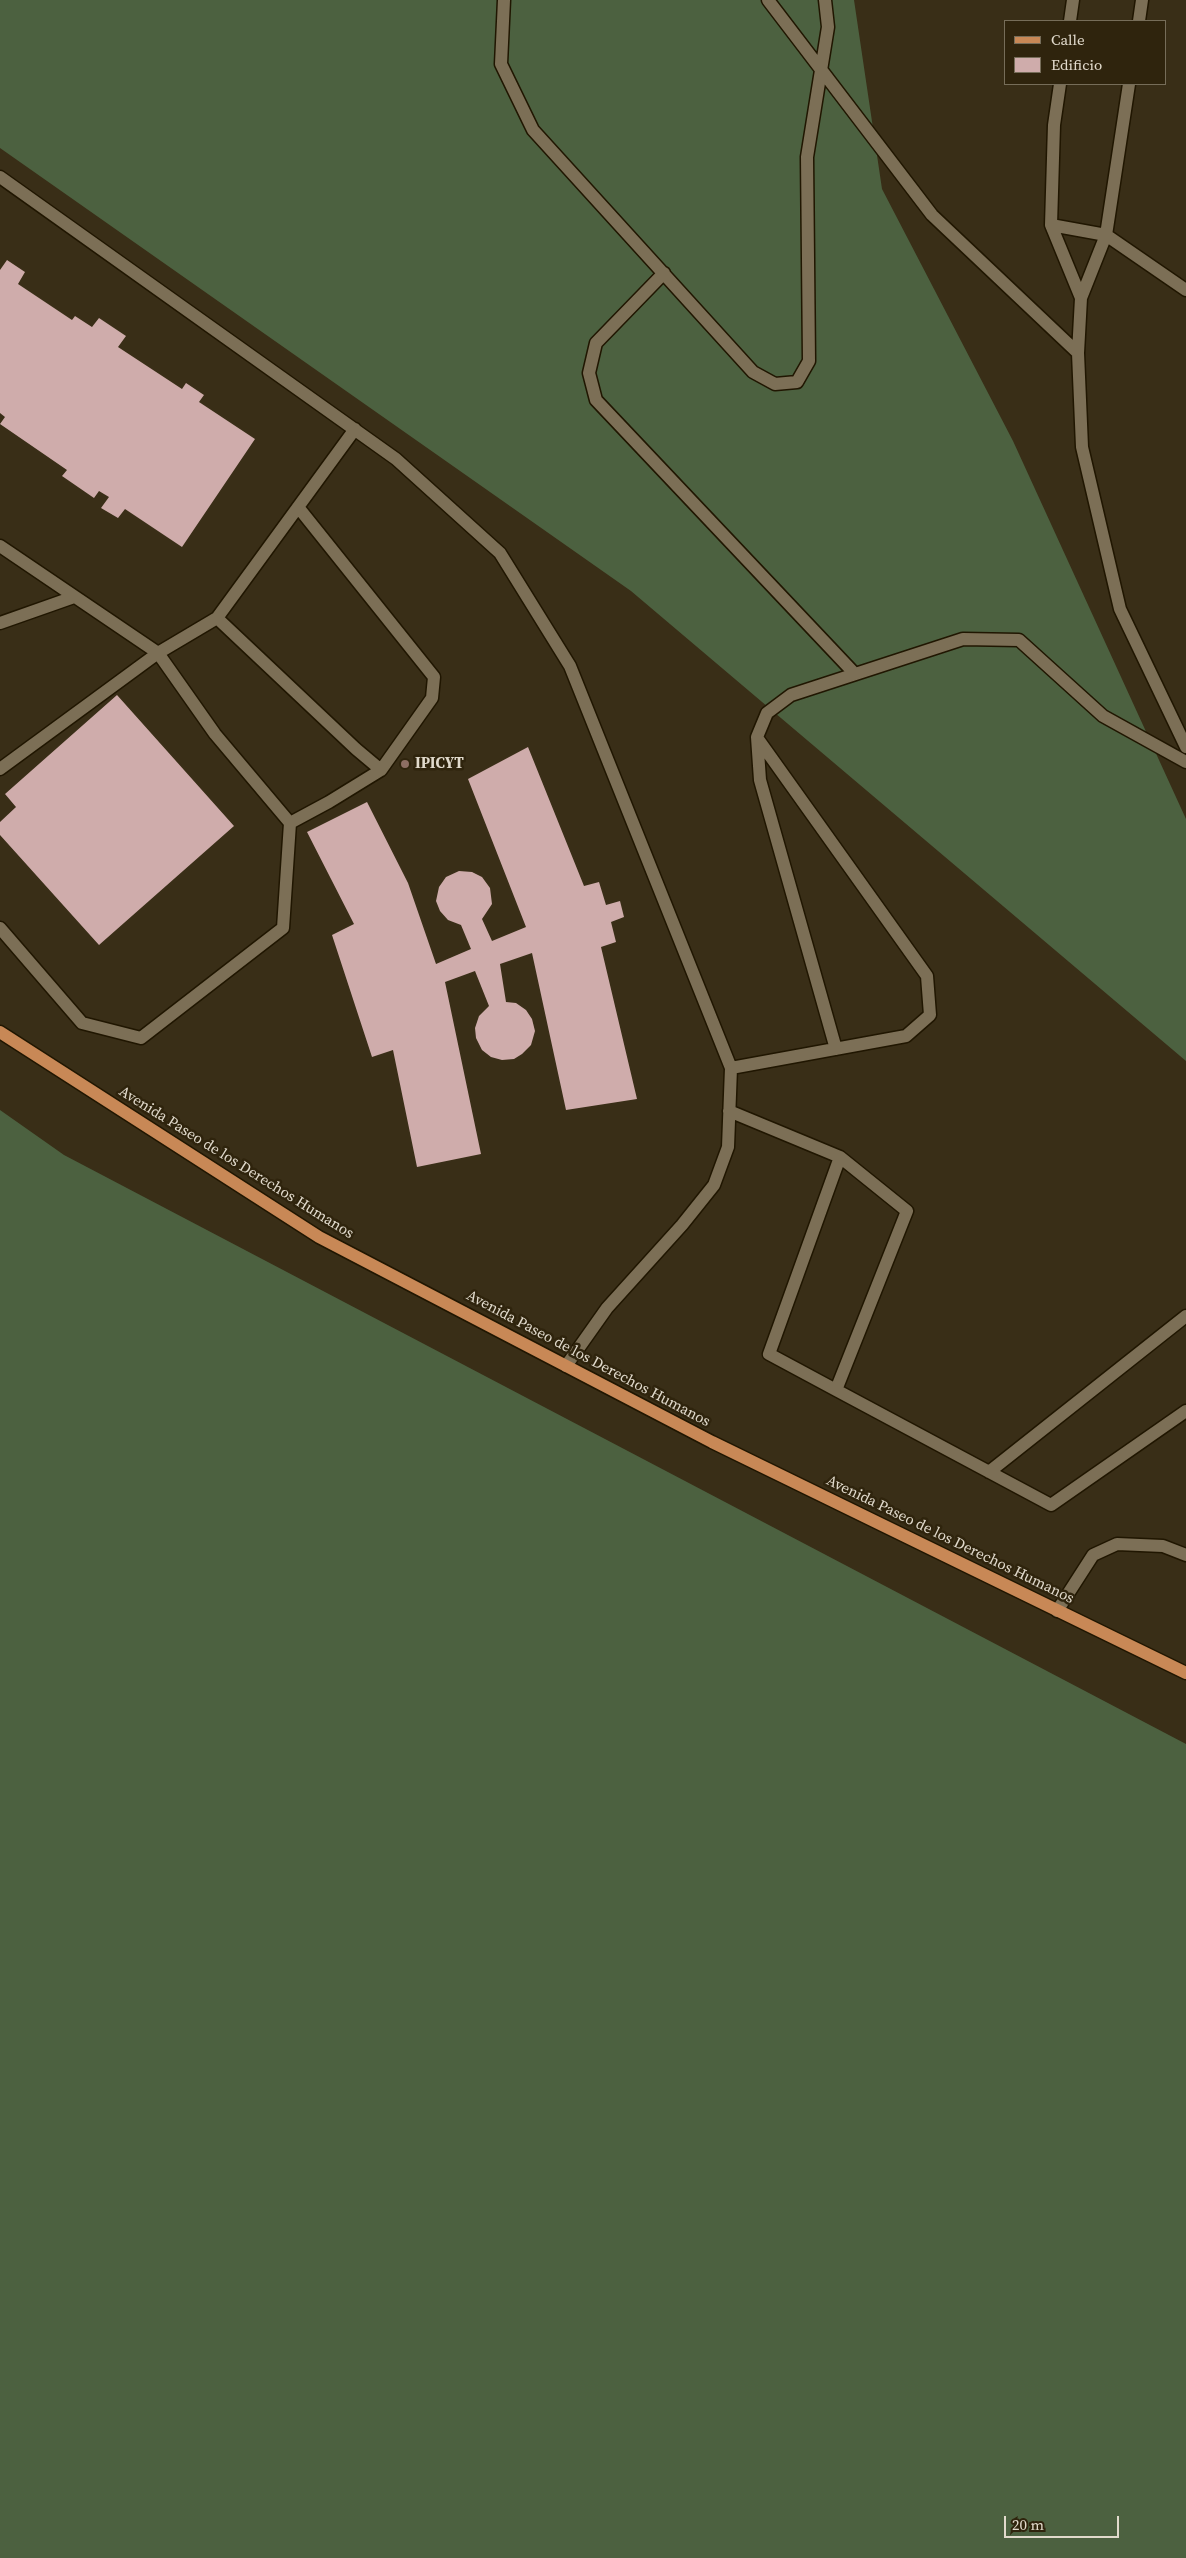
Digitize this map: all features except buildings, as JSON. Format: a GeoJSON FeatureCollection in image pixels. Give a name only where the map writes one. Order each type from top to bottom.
{"type":"FeatureCollection","features":[{"type":"Feature","properties":{"kind":"main road","name":"Avenida Paseo de los Derechos Humanos"},"geometry":{"type":"LineString","coordinates":[[0,1032],[318,1237],[712,1442],[1186,1673]]}},
{"type":"Feature","properties":{"kind":"street"},"geometry":{"type":"LineString","coordinates":[[504,0],[501,64],[533,130],[754,372],[775,384],[797,382],[808,361],[807,156],[828,27],[825,0]]}},
{"type":"Feature","properties":{"kind":"street"},"geometry":{"type":"LineString","coordinates":[[768,0],[932,215],[1078,353]]}},
{"type":"Feature","properties":{"kind":"street"},"geometry":{"type":"LineString","coordinates":[[1070,20],[1073,0]]}},
{"type":"Feature","properties":{"kind":"street"},"geometry":{"type":"LineString","coordinates":[[1139,20],[1142,0]]}},
{"type":"Feature","properties":{"kind":"street"},"geometry":{"type":"LineString","coordinates":[[1060,85],[1054,125],[1051,225],[1081,298]]}},
{"type":"Feature","properties":{"kind":"street"},"geometry":{"type":"LineString","coordinates":[[1129,85],[1106,235],[1081,298],[1078,353],[1082,447],[1120,609],[1186,747]]}},
{"type":"Feature","properties":{"kind":"street"},"geometry":{"type":"LineString","coordinates":[[0,177],[396,459],[500,553],[570,666],[731,1068],[728,1147],[714,1185],[682,1225],[606,1308],[566,1366]]}},
{"type":"Feature","properties":{"kind":"street"},"geometry":{"type":"LineString","coordinates":[[1051,225],[1106,235],[1186,290]]}},
{"type":"Feature","properties":{"kind":"street"},"geometry":{"type":"LineString","coordinates":[[664,273],[596,343],[589,373],[596,400],[856,674]]}},
{"type":"Feature","properties":{"kind":"street"},"geometry":{"type":"LineString","coordinates":[[0,769],[158,653],[217,618],[355,429]]}},
{"type":"Feature","properties":{"kind":"street"},"geometry":{"type":"LineString","coordinates":[[290,823],[381,770],[432,698],[434,677],[298,507]]}},
{"type":"Feature","properties":{"kind":"street"},"geometry":{"type":"LineString","coordinates":[[0,546],[158,653],[215,734],[290,823],[283,928],[141,1038],[82,1023],[0,928]]}},
{"type":"Feature","properties":{"kind":"street"},"geometry":{"type":"LineString","coordinates":[[0,623],[74,597]]}},
{"type":"Feature","properties":{"kind":"street"},"geometry":{"type":"LineString","coordinates":[[217,618],[356,749],[381,770]]}},
{"type":"Feature","properties":{"kind":"street"},"geometry":{"type":"LineString","coordinates":[[836,1049],[760,780],[757,738],[767,713],[791,696],[963,640],[1019,640],[1103,716],[1186,762]]}},
{"type":"Feature","properties":{"kind":"street"},"geometry":{"type":"LineString","coordinates":[[731,1068],[906,1036],[930,1015],[927,976],[757,738]]}},
{"type":"Feature","properties":{"kind":"street"},"geometry":{"type":"LineString","coordinates":[[730,1111],[840,1157],[906,1211],[836,1390]]}},
{"type":"Feature","properties":{"kind":"street"},"geometry":{"type":"LineString","coordinates":[[840,1157],[769,1354],[1051,1504],[1186,1411]]}},
{"type":"Feature","properties":{"kind":"street"},"geometry":{"type":"LineString","coordinates":[[989,1472],[1186,1316]]}},
{"type":"Feature","properties":{"kind":"street"},"geometry":{"type":"LineString","coordinates":[[1057,1611],[1093,1555],[1117,1544],[1163,1546],[1186,1555]]}},
{"type":"Feature","properties":{"kind":"green space"},"geometry":{"type":"Polygon","coordinates":[[[0,0],[854,0],[882,189],[1013,441],[1186,819],[1186,1061],[631,591],[0,148],[0,0]]]}},
{"type":"Feature","properties":{"kind":"green space"},"geometry":{"type":"Polygon","coordinates":[[[0,1110],[64,1155],[1186,1744],[1186,2558],[0,2558],[0,1110]]]}},
{"type":"Feature","properties":{"kind":"place","name":"IPICYT"},"geometry":{"type":"Point","coordinates":[405,764]}}]}
